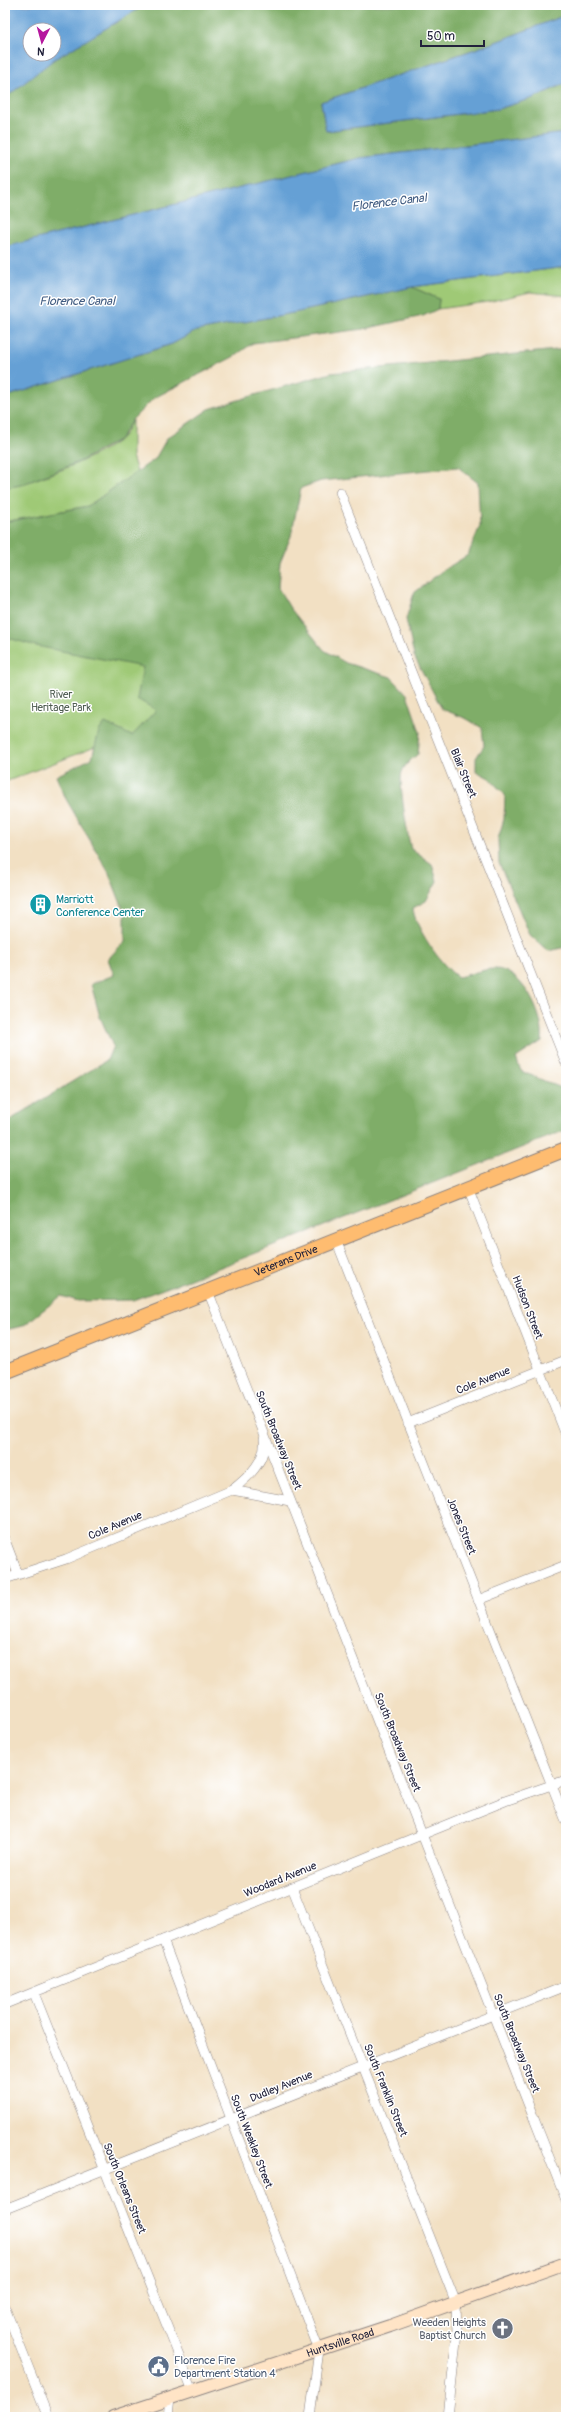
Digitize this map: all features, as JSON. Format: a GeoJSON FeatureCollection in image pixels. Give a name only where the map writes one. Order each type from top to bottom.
{"type":"FeatureCollection","features":[{"type":"Feature","properties":{"kind":"main road","name":"Veterans Drive"},"geometry":{"type":"LineString","coordinates":[[5,1372],[566,1149]]}},
{"type":"Feature","properties":{"kind":"main road","name":"Huntsville Road"},"geometry":{"type":"LineString","coordinates":[[113,2417],[319,2350],[566,2263]]}},
{"type":"Feature","properties":{"kind":"street","name":"Blair Street"},"geometry":{"type":"LineString","coordinates":[[340,492],[566,1063]]}},
{"type":"Feature","properties":{"kind":"street","name":"Hudson Street"},"geometry":{"type":"LineString","coordinates":[[468,1187],[566,1435]]}},
{"type":"Feature","properties":{"kind":"street","name":"Jones Street"},"geometry":{"type":"LineString","coordinates":[[336,1240],[566,1822]]}},
{"type":"Feature","properties":{"kind":"street","name":"South Broadway Street"},"geometry":{"type":"LineString","coordinates":[[208,1292],[566,2200]]}},
{"type":"Feature","properties":{"kind":"street","name":"Cole Avenue"},"geometry":{"type":"LineString","coordinates":[[408,1423],[566,1360]]}},
{"type":"Feature","properties":{"kind":"street","name":"Cole Avenue"},"geometry":{"type":"LineString","coordinates":[[5,1579],[66,1559],[232,1490],[245,1480],[258,1464],[265,1446],[263,1432]]}},
{"type":"Feature","properties":{"kind":"street"},"geometry":{"type":"LineString","coordinates":[[232,1490],[290,1501]]}},
{"type":"Feature","properties":{"kind":"street"},"geometry":{"type":"LineString","coordinates":[[5,1540],[18,1574]]}},
{"type":"Feature","properties":{"kind":"street"},"geometry":{"type":"LineString","coordinates":[[478,1600],[566,1566]]}},
{"type":"Feature","properties":{"kind":"street","name":"Woodard Avenue"},"geometry":{"type":"LineString","coordinates":[[5,2004],[292,1886],[505,1801],[566,1780]]}},
{"type":"Feature","properties":{"kind":"street","name":"South Franklin Street"},"geometry":{"type":"LineString","coordinates":[[292,1886],[456,2303]]}},
{"type":"Feature","properties":{"kind":"street","name":"South Weakley Street"},"geometry":{"type":"LineString","coordinates":[[163,1940],[319,2350]]}},
{"type":"Feature","properties":{"kind":"street","name":"Dudley Avenue"},"geometry":{"type":"LineString","coordinates":[[5,2209],[566,1986]]}},
{"type":"Feature","properties":{"kind":"street","name":"South Orleans Street"},"geometry":{"type":"LineString","coordinates":[[34,1993],[193,2392]]}},
{"type":"Feature","properties":{"kind":"street"},"geometry":{"type":"LineString","coordinates":[[448,2417],[456,2332],[456,2303]]}},
{"type":"Feature","properties":{"kind":"street"},"geometry":{"type":"LineString","coordinates":[[5,2308],[48,2417]]}},
{"type":"Feature","properties":{"kind":"street"},"geometry":{"type":"LineString","coordinates":[[310,2417],[319,2350]]}},
{"type":"Feature","properties":{"kind":"street"},"geometry":{"type":"LineString","coordinates":[[168,2417],[170,2398]]}},
{"type":"Feature","properties":{"kind":"green space"},"geometry":{"type":"Polygon","coordinates":[[[145,5],[566,5],[566,15],[493,43],[321,102],[326,131],[498,109],[533,98],[566,83],[566,133],[360,158],[5,247],[5,98],[50,62],[62,62],[62,55],[145,5]]]}},
{"type":"Feature","properties":{"kind":"green space"},"geometry":{"type":"Polygon","coordinates":[[[566,267],[566,296],[530,292],[488,302],[438,309],[439,299],[412,287],[566,267]]]}},
{"type":"Feature","properties":{"kind":"green space"},"geometry":{"type":"Polygon","coordinates":[[[412,287],[439,299],[438,309],[423,316],[364,329],[253,343],[233,357],[154,398],[132,420],[120,439],[79,462],[21,485],[5,488],[5,397],[172,344],[196,331],[298,312],[412,287]]]}},
{"type":"Feature","properties":{"kind":"green space"},"geometry":{"type":"Polygon","coordinates":[[[566,349],[566,947],[548,951],[530,935],[499,863],[498,839],[504,819],[505,795],[489,778],[476,771],[476,758],[484,746],[482,728],[467,719],[442,709],[414,656],[406,619],[414,593],[442,571],[468,555],[480,526],[478,483],[458,467],[321,481],[301,488],[291,536],[280,563],[278,588],[290,608],[324,650],[346,663],[391,677],[407,694],[420,732],[418,754],[405,767],[401,777],[402,797],[406,822],[411,849],[432,864],[437,881],[426,901],[413,908],[418,925],[437,956],[444,965],[458,977],[485,970],[494,969],[504,971],[514,976],[530,995],[540,1019],[542,1041],[516,1058],[521,1071],[566,1090],[566,1130],[188,1280],[133,1300],[78,1301],[61,1296],[23,1326],[5,1330],[5,1126],[7,1122],[107,1060],[113,1046],[100,1017],[91,984],[114,975],[108,959],[125,941],[125,914],[109,873],[66,799],[56,776],[92,758],[99,731],[105,723],[132,736],[156,710],[137,699],[143,667],[36,646],[5,637],[5,522],[88,506],[155,459],[167,438],[209,409],[331,373],[566,349]]]}},
{"type":"Feature","properties":{"kind":"green space"},"geometry":{"type":"Polygon","coordinates":[[[132,420],[132,456],[137,472],[88,506],[5,522],[5,488],[64,469],[108,448],[121,438],[127,431],[132,420]]]}},
{"type":"Feature","properties":{"kind":"green space","name":"River Heritage Park"},"geometry":{"type":"Polygon","coordinates":[[[5,619],[151,657],[200,750],[121,737],[5,782],[5,619]]]}},
{"type":"Feature","properties":{"kind":"water"},"geometry":{"type":"Polygon","coordinates":[[[5,5],[145,5],[62,55],[62,22],[22,22],[22,62],[50,62],[5,98],[5,5]]]}},
{"type":"Feature","properties":{"kind":"water"},"geometry":{"type":"Polygon","coordinates":[[[566,15],[566,83],[533,98],[498,109],[326,131],[321,102],[493,43],[566,15]]]}},
{"type":"Feature","properties":{"kind":"water","name":"Florence Canal"},"geometry":{"type":"Polygon","coordinates":[[[566,133],[566,267],[412,287],[298,312],[196,331],[172,344],[5,397],[5,247],[360,158],[566,133]]]}},
{"type":"Feature","properties":{"kind":"place","name":"Marriott Conference Center"},"geometry":{"type":"Point","coordinates":[41,905]}},
{"type":"Feature","properties":{"kind":"place","name":"Weeden Heights Baptist Church"},"geometry":{"type":"Point","coordinates":[502,2328]}},
{"type":"Feature","properties":{"kind":"place","name":"Florence Fire Department Station 4"},"geometry":{"type":"Point","coordinates":[158,2366]}}]}
